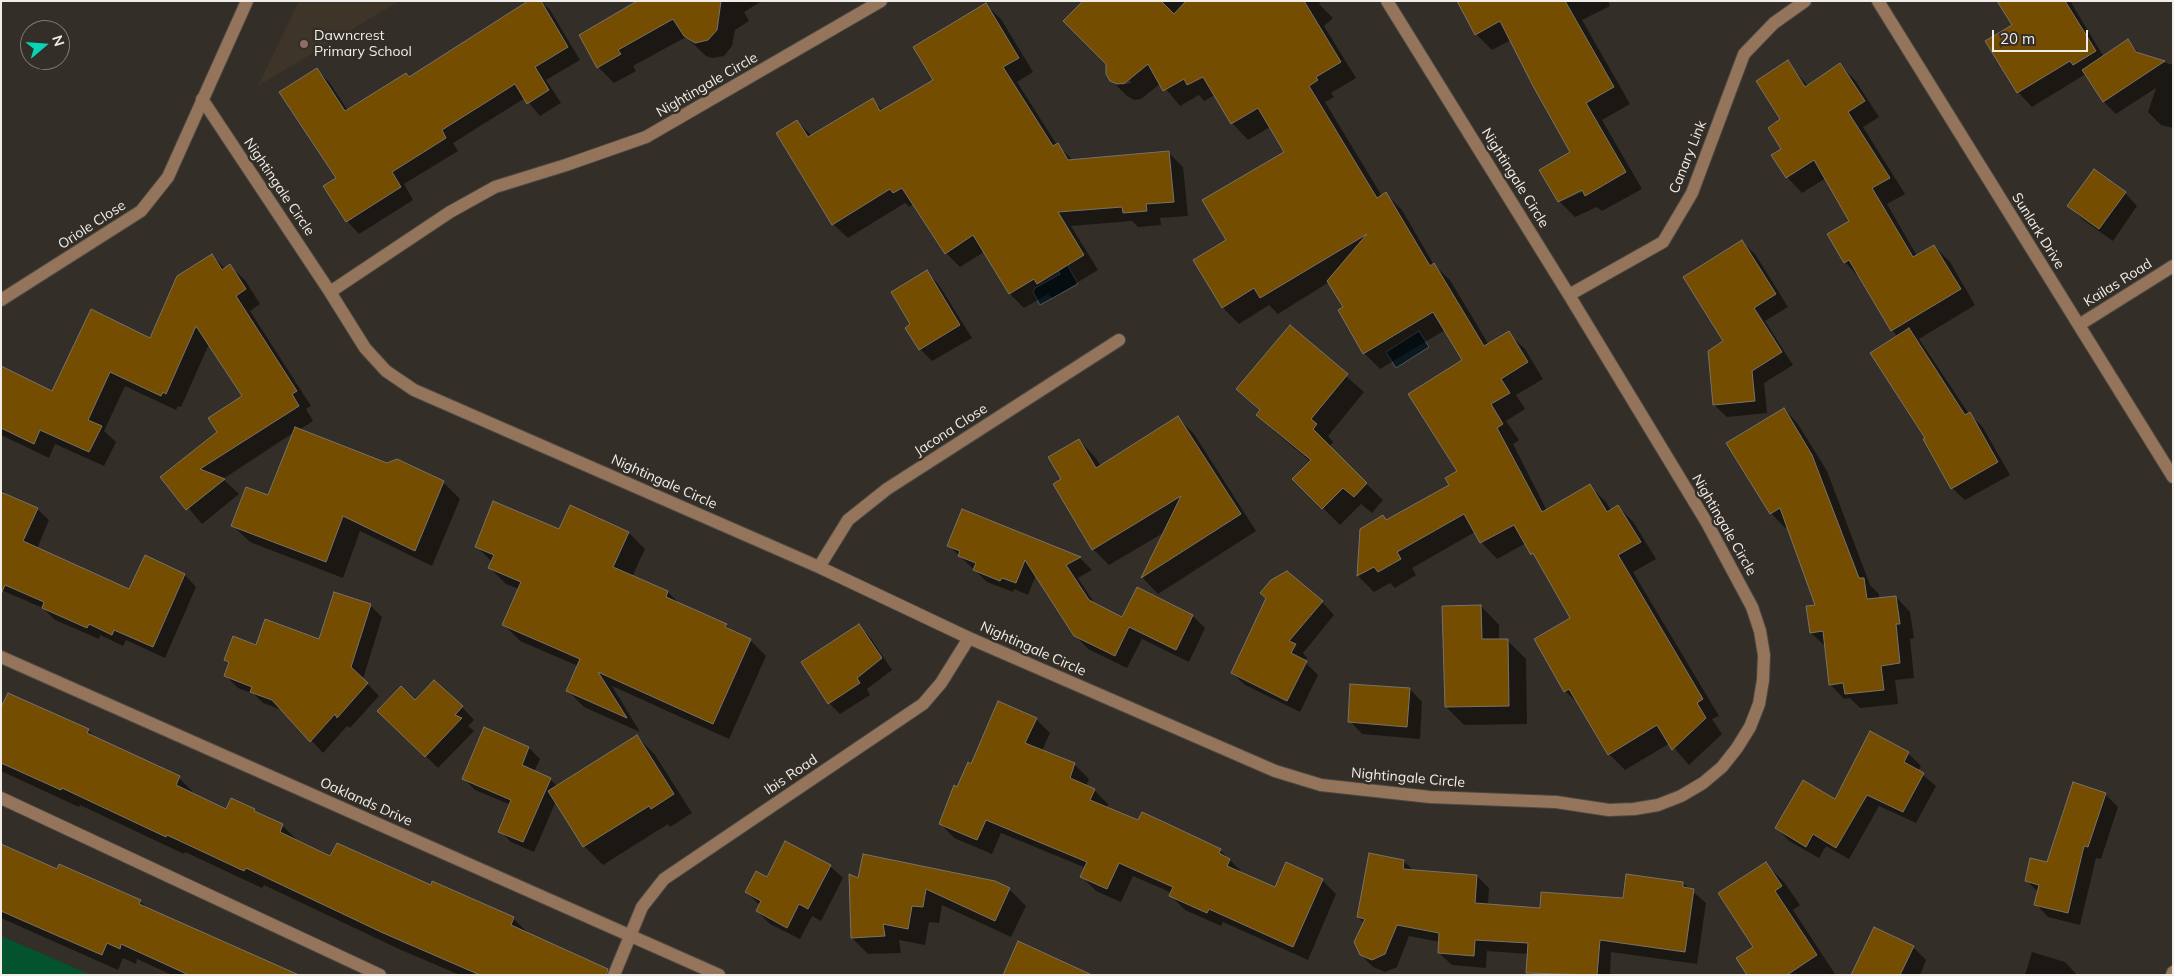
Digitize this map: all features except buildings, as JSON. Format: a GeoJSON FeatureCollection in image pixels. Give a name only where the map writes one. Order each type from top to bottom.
{"type":"FeatureCollection","features":[{"type":"Feature","properties":{"kind":"street","name":"Oriole Close"},"geometry":{"type":"LineString","coordinates":[[1,300],[142,211],[168,177],[247,1]]}},
{"type":"Feature","properties":{"kind":"street","name":"Nightingale Circle"},"geometry":{"type":"LineString","coordinates":[[330,292],[450,212],[495,187],[646,137],[881,1]]}},
{"type":"Feature","properties":{"kind":"street","name":"Nightingale Circle"},"geometry":{"type":"LineString","coordinates":[[202,100],[330,292],[365,348],[386,371],[414,390],[819,567],[969,638],[1275,771],[1321,785],[1430,797],[1556,802],[1609,810],[1634,809],[1658,805],[1681,796],[1703,783],[1722,767],[1750,727],[1759,704],[1764,664],[1760,631],[1752,607],[1707,523],[1569,295],[1387,1]]}},
{"type":"Feature","properties":{"kind":"street","name":"Canary Link"},"geometry":{"type":"LineString","coordinates":[[1569,295],[1663,242],[1692,193],[1744,54],[1774,23],[1805,1]]}},
{"type":"Feature","properties":{"kind":"street","name":"Sunlark Drive"},"geometry":{"type":"LineString","coordinates":[[1878,1],[2173,477]]}},
{"type":"Feature","properties":{"kind":"street","name":"Kailas Road"},"geometry":{"type":"LineString","coordinates":[[2079,325],[2173,266]]}},
{"type":"Feature","properties":{"kind":"street","name":"Jacona Close"},"geometry":{"type":"LineString","coordinates":[[819,567],[848,520],[887,489],[1119,340]]}},
{"type":"Feature","properties":{"kind":"street","name":"Ibis Road"},"geometry":{"type":"LineString","coordinates":[[614,975],[642,907],[664,878],[923,704],[941,684],[969,638]]}},
{"type":"Feature","properties":{"kind":"street","name":"Oaklands Drive"},"geometry":{"type":"LineString","coordinates":[[1,657],[719,975]]}},
{"type":"Feature","properties":{"kind":"street"},"geometry":{"type":"LineString","coordinates":[[1,798],[380,975]]}},
{"type":"Feature","properties":{"kind":"shaded area","name":"Dawncrest Primary School"},"geometry":{"type":"Polygon","coordinates":[[[299,1],[399,1],[258,86],[299,1]]]}},
{"type":"Feature","properties":{"kind":"shaded area"},"geometry":{"type":"Polygon","coordinates":[[[1067,264],[1078,284],[1040,305],[1033,292],[1035,288],[1060,274],[1057,269],[1067,264]]]}},
{"type":"Feature","properties":{"kind":"shaded area"},"geometry":{"type":"Polygon","coordinates":[[[1419,331],[1429,347],[1396,368],[1386,352],[1419,331]]]}},
{"type":"Feature","properties":{"kind":"green space"},"geometry":{"type":"Polygon","coordinates":[[[1,936],[91,975],[1,975],[1,936]]]}},
{"type":"Feature","properties":{"kind":"place","name":"Dawncrest Primary School"},"geometry":{"type":"Point","coordinates":[304,44]}}]}
